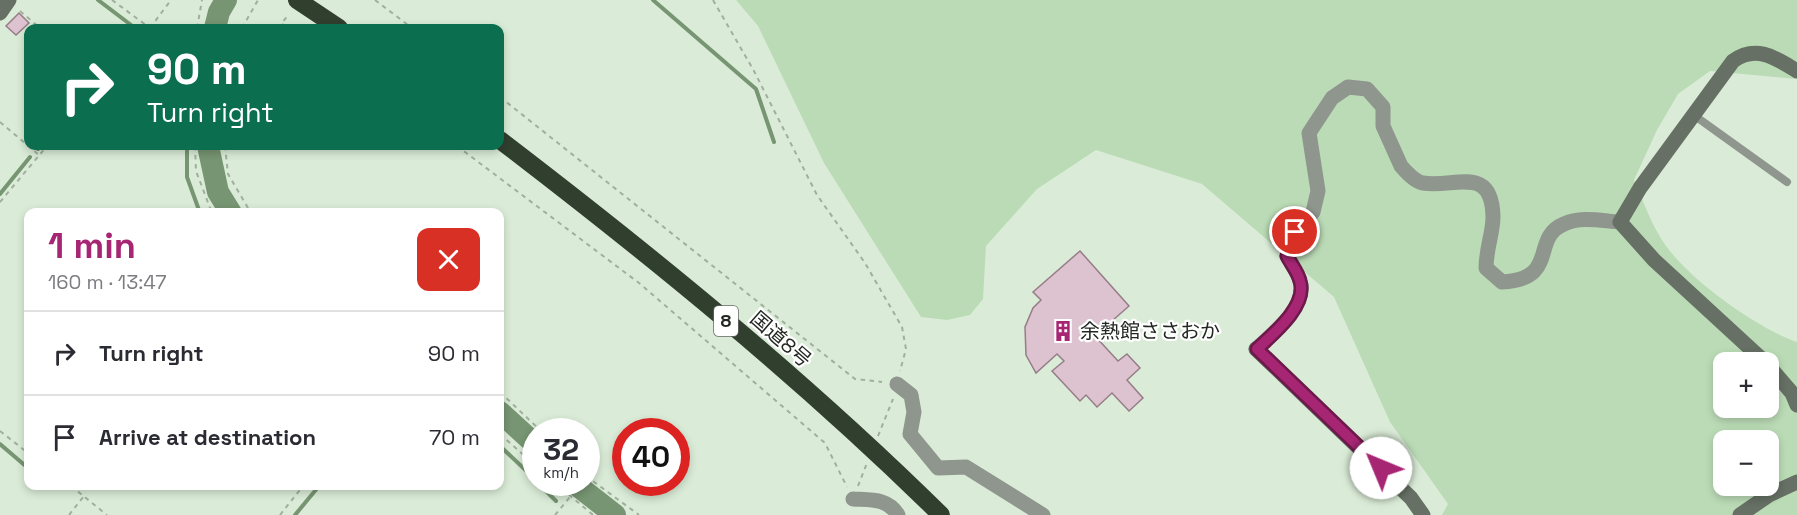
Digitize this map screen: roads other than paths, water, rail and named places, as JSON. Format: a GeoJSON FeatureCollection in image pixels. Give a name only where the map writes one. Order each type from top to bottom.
{"type":"FeatureCollection","features":[{"type":"Feature","properties":{"kind":"highway"},"geometry":{"type":"LineString","coordinates":[[297,0],[333,24]]}},
{"type":"Feature","properties":{"kind":"highway","name":"国道8号"},"geometry":{"type":"LineString","coordinates":[[504,143],[643,249],[873,448],[941,515]]}},
{"type":"Feature","properties":{"kind":"street"},"geometry":{"type":"LineString","coordinates":[[0,13],[9,0]]}},
{"type":"Feature","properties":{"kind":"street"},"geometry":{"type":"LineString","coordinates":[[1620,222],[1640,188],[1695,116],[1733,61],[1744,53],[1761,52],[1797,71]]}},
{"type":"Feature","properties":{"kind":"street"},"geometry":{"type":"LineString","coordinates":[[1422,515],[1411,498],[1257,349],[1288,320],[1302,293],[1300,281],[1287,256],[1295,232],[1313,212],[1318,191],[1309,133],[1332,98],[1348,87],[1367,89],[1379,99],[1383,107],[1383,126],[1401,166],[1421,183],[1468,180],[1483,186],[1491,201],[1493,219],[1486,250],[1486,268],[1502,282],[1521,281],[1535,273],[1551,234],[1563,224],[1583,220],[1620,222],[1654,260],[1754,352]]}},
{"type":"Feature","properties":{"kind":"street"},"geometry":{"type":"LineString","coordinates":[[1779,378],[1792,393],[1797,405]]}},
{"type":"Feature","properties":{"kind":"street"},"geometry":{"type":"LineString","coordinates":[[897,384],[911,395],[914,412],[910,434],[938,468],[966,467],[1043,515]]}},
{"type":"Feature","properties":{"kind":"street"},"geometry":{"type":"LineString","coordinates":[[1740,515],[1769,495],[1797,482]]}},
{"type":"Feature","properties":{"kind":"street"},"geometry":{"type":"LineString","coordinates":[[853,499],[884,501],[894,507],[898,515]]}},
{"type":"Feature","properties":{"kind":"lane"},"geometry":{"type":"LineString","coordinates":[[1695,116],[1788,182]]}},
{"type":"Feature","properties":{"kind":"waterway"},"geometry":{"type":"LineString","coordinates":[[98,0],[130,24]]}},
{"type":"Feature","properties":{"kind":"waterway"},"geometry":{"type":"LineString","coordinates":[[216,24],[219,12],[226,0]]}},
{"type":"Feature","properties":{"kind":"waterway"},"geometry":{"type":"LineString","coordinates":[[653,0],[756,89],[774,142]]}},
{"type":"Feature","properties":{"kind":"waterway"},"geometry":{"type":"LineString","coordinates":[[187,150],[187,177],[198,208]]}},
{"type":"Feature","properties":{"kind":"waterway"},"geometry":{"type":"LineString","coordinates":[[209,150],[218,192],[228,208]]}},
{"type":"Feature","properties":{"kind":"waterway"},"geometry":{"type":"LineString","coordinates":[[0,194],[30,157]]}},
{"type":"Feature","properties":{"kind":"waterway"},"geometry":{"type":"LineString","coordinates":[[504,416],[522,432]]}},
{"type":"Feature","properties":{"kind":"waterway"},"geometry":{"type":"LineString","coordinates":[[0,444],[24,465]]}},
{"type":"Feature","properties":{"kind":"waterway"},"geometry":{"type":"LineString","coordinates":[[504,450],[522,467]]}},
{"type":"Feature","properties":{"kind":"waterway"},"geometry":{"type":"LineString","coordinates":[[295,515],[316,490]]}},
{"type":"Feature","properties":{"kind":"waterway"},"geometry":{"type":"LineString","coordinates":[[551,496],[556,501]]}},
{"type":"Feature","properties":{"kind":"waterway"},"geometry":{"type":"LineString","coordinates":[[591,496],[615,515]]}},
{"type":"Feature","properties":{"kind":"place","name":"余熱館ささおか"},"geometry":{"type":"Point","coordinates":[1063,331]}}]}
